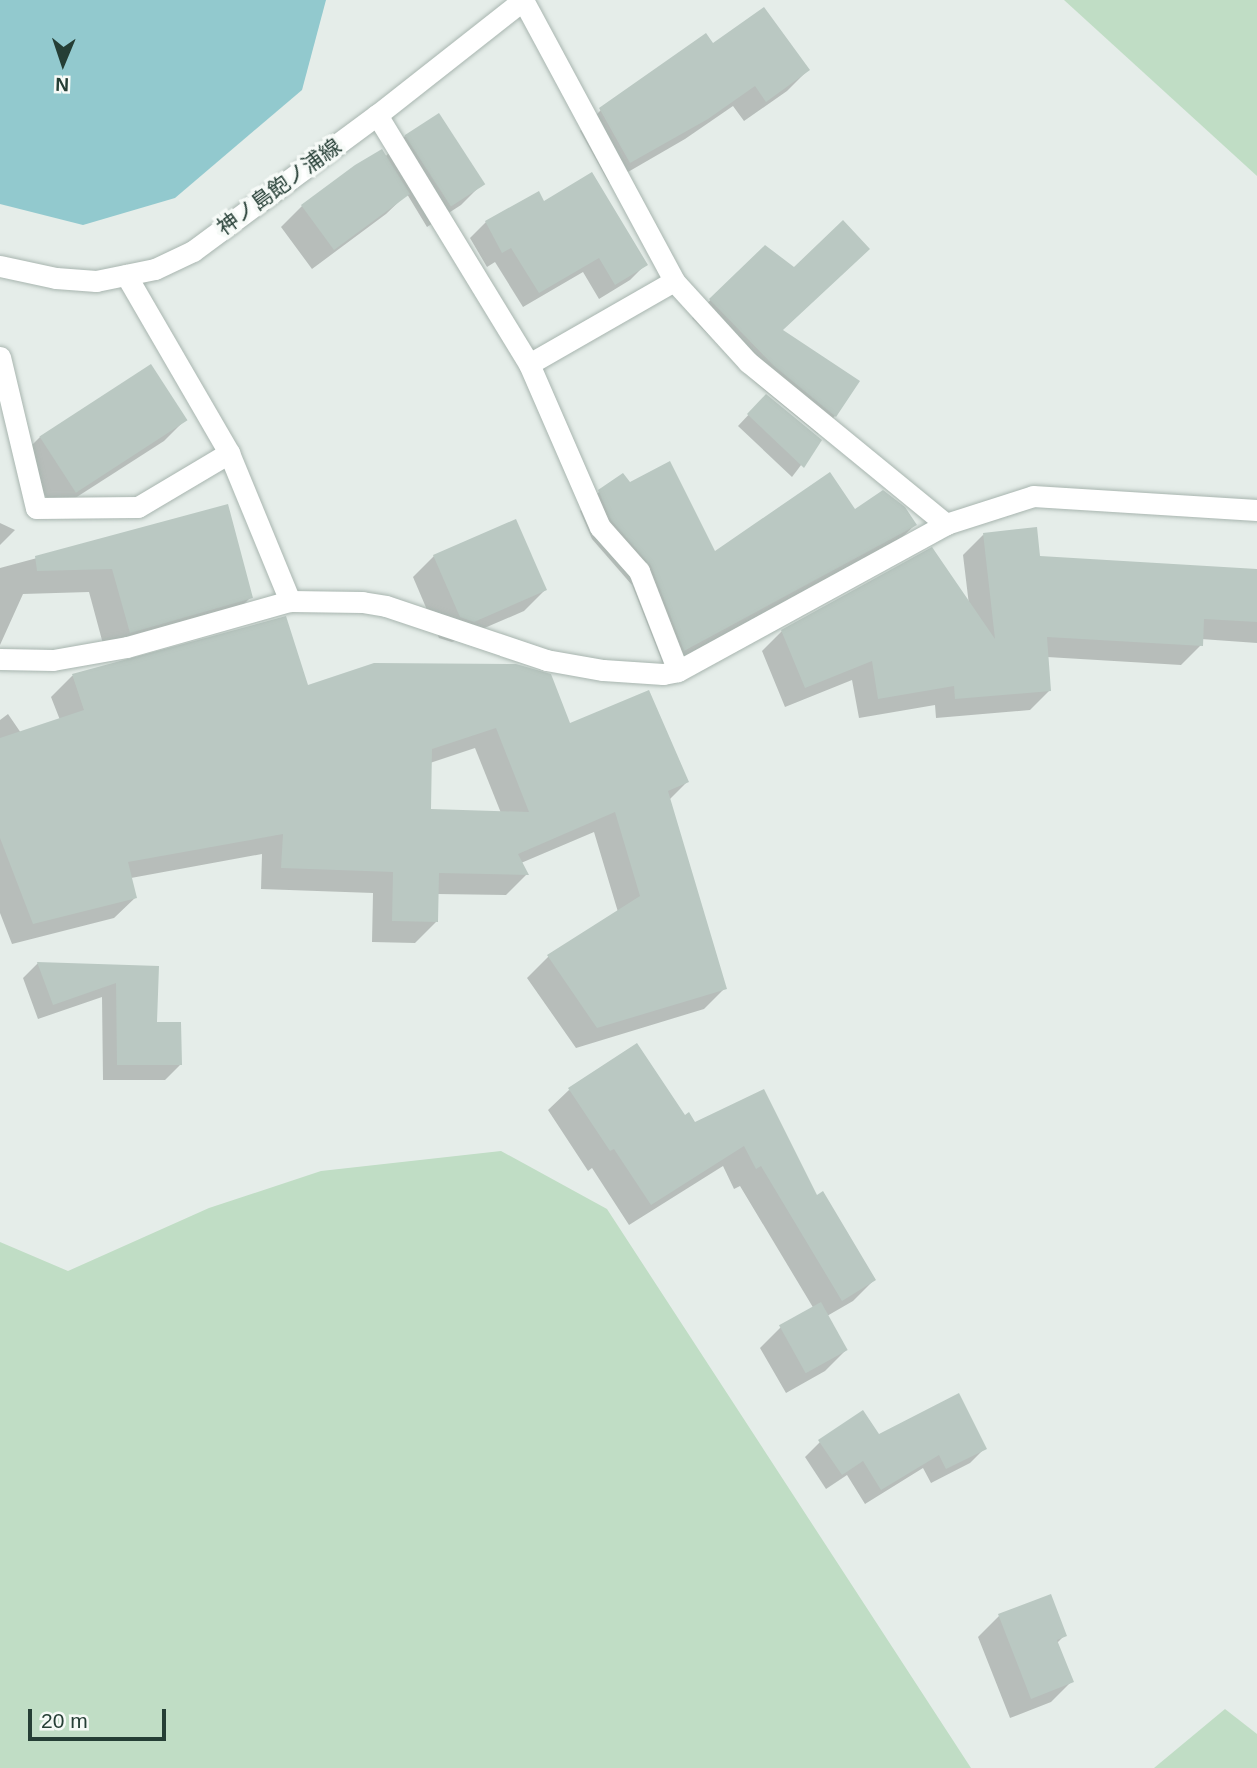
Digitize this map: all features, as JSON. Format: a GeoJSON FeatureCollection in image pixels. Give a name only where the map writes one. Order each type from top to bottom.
{"type":"FeatureCollection","features":[{"type":"Feature","properties":{"kind":"street","name":"神ノ島飽ノ浦線"},"geometry":{"type":"LineString","coordinates":[[0,265],[69,279],[96,281],[155,269],[193,251],[377,115],[523,0]]}},
{"type":"Feature","properties":{"kind":"street"},"geometry":{"type":"LineString","coordinates":[[523,0],[674,281],[748,362],[946,524]]}},
{"type":"Feature","properties":{"kind":"street"},"geometry":{"type":"LineString","coordinates":[[377,115],[529,364],[600,527],[639,571],[678,671]]}},
{"type":"Feature","properties":{"kind":"street"},"geometry":{"type":"LineString","coordinates":[[126,275],[229,453],[290,601]]}},
{"type":"Feature","properties":{"kind":"street"},"geometry":{"type":"LineString","coordinates":[[529,364],[674,281]]}},
{"type":"Feature","properties":{"kind":"street"},"geometry":{"type":"LineString","coordinates":[[0,357],[36,509],[138,507],[229,453]]}},
{"type":"Feature","properties":{"kind":"street"},"geometry":{"type":"LineString","coordinates":[[0,659],[53,660],[127,648],[290,601],[362,602],[386,606],[546,660],[615,671],[663,674],[678,671],[946,524],[1033,496],[1257,510]]}},
{"type":"Feature","properties":{"kind":"green space"},"geometry":{"type":"Polygon","coordinates":[[[1064,0],[1257,0],[1257,176],[1064,0]]]}},
{"type":"Feature","properties":{"kind":"green space"},"geometry":{"type":"Polygon","coordinates":[[[501,1151],[607,1209],[971,1768],[0,1768],[0,1242],[68,1271],[209,1208],[321,1171],[501,1151]]]}},
{"type":"Feature","properties":{"kind":"green space"},"geometry":{"type":"Polygon","coordinates":[[[1225,1709],[1257,1734],[1257,1768],[1154,1768],[1225,1709]]]}},
{"type":"Feature","properties":{"kind":"water"},"geometry":{"type":"Polygon","coordinates":[[[0,0],[326,0],[302,90],[175,198],[83,225],[0,204],[0,0]]]}},
{"type":"Feature","properties":{"kind":"building"},"geometry":{"type":"Polygon","coordinates":[[[764,7],[810,70],[766,102],[755,86],[708,119],[630,163],[599,108],[706,33],[713,43],[764,7]]]}},
{"type":"Feature","properties":{"kind":"building"},"geometry":{"type":"Polygon","coordinates":[[[439,113],[485,184],[451,207],[405,135],[439,113]]]}},
{"type":"Feature","properties":{"kind":"building"},"geometry":{"type":"Polygon","coordinates":[[[382,149],[410,194],[334,250],[301,205],[355,165],[382,149]]]}},
{"type":"Feature","properties":{"kind":"building"},"geometry":{"type":"Polygon","coordinates":[[[592,172],[648,265],[615,285],[599,258],[539,293],[511,248],[502,253],[485,221],[539,191],[544,201],[592,172]]]}},
{"type":"Feature","properties":{"kind":"building"},"geometry":{"type":"Polygon","coordinates":[[[843,220],[870,249],[783,330],[860,381],[836,417],[774,366],[709,299],[765,245],[794,267],[843,220]]]}},
{"type":"Feature","properties":{"kind":"building"},"geometry":{"type":"Polygon","coordinates":[[[151,364],[187,420],[76,493],[39,436],[151,364]]]}},
{"type":"Feature","properties":{"kind":"building"},"geometry":{"type":"Polygon","coordinates":[[[766,394],[822,440],[804,468],[747,414],[766,394]]]}},
{"type":"Feature","properties":{"kind":"building"},"geometry":{"type":"Polygon","coordinates":[[[670,461],[715,551],[830,472],[855,509],[883,490],[905,507],[917,525],[684,651],[651,566],[611,520],[598,490],[623,473],[630,482],[670,461]]]}},
{"type":"Feature","properties":{"kind":"building"},"geometry":{"type":"Polygon","coordinates":[[[228,504],[253,598],[130,633],[112,569],[37,571],[35,556],[228,504]]]}},
{"type":"Feature","properties":{"kind":"building"},"geometry":{"type":"Polygon","coordinates":[[[516,519],[547,590],[474,622],[460,617],[433,555],[516,519]]]}},
{"type":"Feature","properties":{"kind":"building"},"geometry":{"type":"Polygon","coordinates":[[[1037,527],[1040,556],[1257,569],[1257,622],[1204,619],[1203,646],[1047,637],[1051,691],[955,699],[954,686],[878,699],[872,661],[805,688],[781,630],[932,547],[995,639],[983,533],[1037,527]]]}},
{"type":"Feature","properties":{"kind":"building"},"geometry":{"type":"Polygon","coordinates":[[[286,616],[308,685],[374,663],[516,664],[551,674],[570,723],[649,690],[689,782],[668,791],[727,989],[597,1028],[547,955],[640,896],[615,812],[518,854],[529,875],[439,873],[438,922],[392,921],[393,872],[281,868],[283,834],[128,862],[137,898],[33,924],[0,838],[0,738],[84,710],[72,674],[286,616]],[[496,728],[432,749],[431,809],[529,812],[496,728]]]}},
{"type":"Feature","properties":{"kind":"building"},"geometry":{"type":"Polygon","coordinates":[[[37,962],[159,966],[157,1022],[181,1022],[182,1065],[117,1065],[116,983],[53,1005],[37,962]]]}},
{"type":"Feature","properties":{"kind":"building"},"geometry":{"type":"Polygon","coordinates":[[[637,1043],[685,1115],[689,1112],[695,1122],[764,1089],[817,1195],[823,1191],[876,1280],[842,1301],[761,1166],[756,1169],[744,1146],[651,1205],[614,1149],[610,1151],[568,1088],[637,1043]]]}},
{"type":"Feature","properties":{"kind":"building"},"geometry":{"type":"Polygon","coordinates":[[[821,1302],[848,1350],[806,1373],[779,1325],[821,1302]]]}},
{"type":"Feature","properties":{"kind":"building"},"geometry":{"type":"Polygon","coordinates":[[[959,1393],[987,1449],[946,1469],[939,1455],[881,1490],[863,1461],[842,1475],[818,1440],[863,1410],[879,1434],[959,1393]]]}},
{"type":"Feature","properties":{"kind":"building"},"geometry":{"type":"Polygon","coordinates":[[[1051,1594],[1067,1636],[1057,1640],[1074,1682],[1031,1699],[998,1614],[1051,1594]]]}}]}
